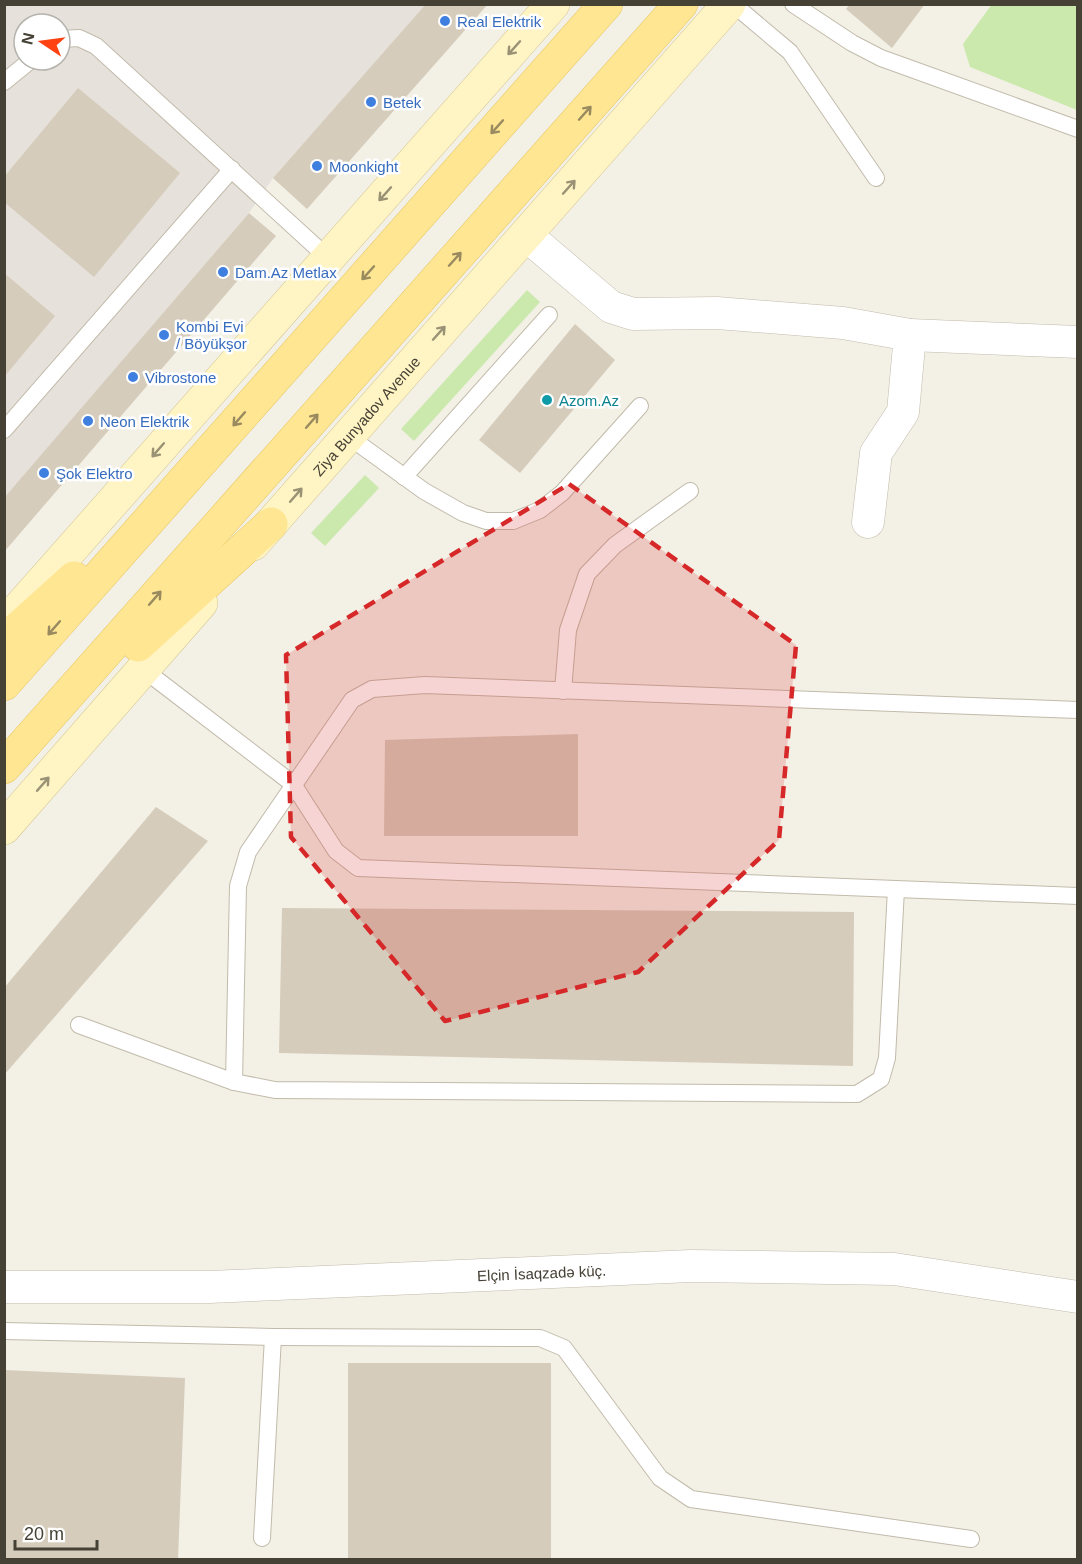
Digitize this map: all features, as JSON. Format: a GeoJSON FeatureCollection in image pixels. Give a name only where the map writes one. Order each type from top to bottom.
{"type":"FeatureCollection","features":[{"type":"Feature","properties":{"kind":"main road"},"geometry":{"type":"LineString","coordinates":[[4,625],[553,4]]}},
{"type":"Feature","properties":{"kind":"main road"},"geometry":{"type":"LineString","coordinates":[[525,96],[586,4]]}},
{"type":"Feature","properties":{"kind":"main road"},"geometry":{"type":"LineString","coordinates":[[4,684],[606,4]]}},
{"type":"Feature","properties":{"kind":"main road"},"geometry":{"type":"LineString","coordinates":[[5,766],[681,4]]}},
{"type":"Feature","properties":{"kind":"main road","name":"Ziya Bunyadov Avenue"},"geometry":{"type":"LineString","coordinates":[[4,828],[731,4]]}},
{"type":"Feature","properties":{"kind":"main road"},"geometry":{"type":"LineString","coordinates":[[4,641],[195,468]]}},
{"type":"Feature","properties":{"kind":"main road"},"geometry":{"type":"LineString","coordinates":[[5,766],[271,524]]}},
{"type":"Feature","properties":{"kind":"street"},"geometry":{"type":"LineString","coordinates":[[526,235],[611,306],[633,314],[717,313],[843,324],[910,335],[1077,342]]}},
{"type":"Feature","properties":{"kind":"street"},"geometry":{"type":"LineString","coordinates":[[868,522],[876,453],[903,412],[910,335]]}},
{"type":"Feature","properties":{"kind":"street","name":"Elçin İsaqzadə küç."},"geometry":{"type":"LineString","coordinates":[[4,1287],[209,1287],[691,1266],[894,1269],[1077,1297]]}},
{"type":"Feature","properties":{"kind":"lane"},"geometry":{"type":"LineString","coordinates":[[731,4],[790,52],[876,178]]}},
{"type":"Feature","properties":{"kind":"lane"},"geometry":{"type":"LineString","coordinates":[[793,4],[852,43],[881,58],[1077,129]]}},
{"type":"Feature","properties":{"kind":"lane"},"geometry":{"type":"LineString","coordinates":[[72,38],[79,38],[96,46],[328,258]]}},
{"type":"Feature","properties":{"kind":"lane"},"geometry":{"type":"LineString","coordinates":[[4,82],[16,72]]}},
{"type":"Feature","properties":{"kind":"lane"},"geometry":{"type":"LineString","coordinates":[[4,430],[231,169]]}},
{"type":"Feature","properties":{"kind":"lane"},"geometry":{"type":"LineString","coordinates":[[404,477],[549,315]]}},
{"type":"Feature","properties":{"kind":"lane"},"geometry":{"type":"LineString","coordinates":[[348,436],[423,491],[462,513],[486,521],[513,521],[540,510],[562,493],[640,406]]}},
{"type":"Feature","properties":{"kind":"lane"},"geometry":{"type":"LineString","coordinates":[[563,691],[568,630],[587,574],[615,544],[690,491]]}},
{"type":"Feature","properties":{"kind":"lane"},"geometry":{"type":"LineString","coordinates":[[143,669],[293,784],[336,851],[358,868],[1077,896]]}},
{"type":"Feature","properties":{"kind":"lane"},"geometry":{"type":"LineString","coordinates":[[234,1083],[238,886],[248,852],[352,700],[372,689],[425,685],[1077,710]]}},
{"type":"Feature","properties":{"kind":"lane"},"geometry":{"type":"LineString","coordinates":[[79,1025],[234,1083],[275,1090],[857,1094],[881,1079],[887,1058],[896,889]]}},
{"type":"Feature","properties":{"kind":"lane"},"geometry":{"type":"LineString","coordinates":[[4,1331],[273,1337],[540,1338],[564,1348],[660,1478],[691,1499],[971,1539]]}},
{"type":"Feature","properties":{"kind":"lane"},"geometry":{"type":"LineString","coordinates":[[262,1538],[273,1337]]}},
{"type":"Feature","properties":{"kind":"highlighted area"},"geometry":{"type":"Polygon","coordinates":[[[569,484],[796,645],[779,840],[638,972],[445,1021],[291,837],[286,655],[569,484]]]}},
{"type":"Feature","properties":{"kind":"shaded area"},"geometry":{"type":"Polygon","coordinates":[[[5,5],[426,5],[273,178],[249,213],[5,498],[5,5]]]}},
{"type":"Feature","properties":{"kind":"green space"},"geometry":{"type":"Polygon","coordinates":[[[992,4],[1077,5],[1077,110],[970,67],[963,44],[992,4]]]}},
{"type":"Feature","properties":{"kind":"green space"},"geometry":{"type":"Polygon","coordinates":[[[527,290],[540,302],[414,441],[401,429],[527,290]]]}},
{"type":"Feature","properties":{"kind":"green space"},"geometry":{"type":"Polygon","coordinates":[[[365,475],[379,488],[325,546],[311,533],[365,475]]]}},
{"type":"Feature","properties":{"kind":"building"},"geometry":{"type":"Polygon","coordinates":[[[426,4],[488,4],[307,209],[273,178],[426,4]]]}},
{"type":"Feature","properties":{"kind":"building"},"geometry":{"type":"Polygon","coordinates":[[[850,4],[925,4],[892,48],[846,9],[850,4]]]}},
{"type":"Feature","properties":{"kind":"building"},"geometry":{"type":"Polygon","coordinates":[[[78,88],[180,173],[94,277],[4,202],[4,177],[78,88]]]}},
{"type":"Feature","properties":{"kind":"building"},"geometry":{"type":"Polygon","coordinates":[[[249,213],[276,236],[4,552],[4,498],[249,213]]]}},
{"type":"Feature","properties":{"kind":"building"},"geometry":{"type":"Polygon","coordinates":[[[4,273],[55,316],[4,377],[4,273]]]}},
{"type":"Feature","properties":{"kind":"building","name":"Azom.Az"},"geometry":{"type":"Polygon","coordinates":[[[575,324],[615,360],[520,473],[479,440],[575,324]]]}},
{"type":"Feature","properties":{"kind":"building"},"geometry":{"type":"Polygon","coordinates":[[[578,734],[578,836],[384,836],[385,740],[578,734]]]}},
{"type":"Feature","properties":{"kind":"building"},"geometry":{"type":"Polygon","coordinates":[[[156,807],[208,841],[4,1075],[4,988],[156,807]]]}},
{"type":"Feature","properties":{"kind":"building"},"geometry":{"type":"Polygon","coordinates":[[[282,908],[854,912],[853,1066],[279,1053],[282,908]]]}},
{"type":"Feature","properties":{"kind":"building"},"geometry":{"type":"Polygon","coordinates":[[[348,1363],[551,1363],[551,1560],[348,1560],[348,1363]]]}},
{"type":"Feature","properties":{"kind":"building"},"geometry":{"type":"Polygon","coordinates":[[[4,1370],[185,1378],[178,1560],[4,1560],[4,1370]]]}},
{"type":"Feature","properties":{"kind":"place","name":"Real Elektrik"},"geometry":{"type":"Point","coordinates":[445,21]}},
{"type":"Feature","properties":{"kind":"place","name":"Betek"},"geometry":{"type":"Point","coordinates":[371,102]}},
{"type":"Feature","properties":{"kind":"place","name":"Moonkight"},"geometry":{"type":"Point","coordinates":[317,166]}},
{"type":"Feature","properties":{"kind":"place","name":"Dam.Az Metlax"},"geometry":{"type":"Point","coordinates":[223,272]}},
{"type":"Feature","properties":{"kind":"place","name":"Kombi Evi / Böyükşor"},"geometry":{"type":"Point","coordinates":[164,335]}},
{"type":"Feature","properties":{"kind":"place","name":"Vibrostone"},"geometry":{"type":"Point","coordinates":[133,377]}},
{"type":"Feature","properties":{"kind":"place","name":"Azom.Az"},"geometry":{"type":"Point","coordinates":[547,400]}},
{"type":"Feature","properties":{"kind":"place","name":"Neon Elektrik"},"geometry":{"type":"Point","coordinates":[88,421]}},
{"type":"Feature","properties":{"kind":"place","name":"Şok Elektro"},"geometry":{"type":"Point","coordinates":[44,473]}}]}
